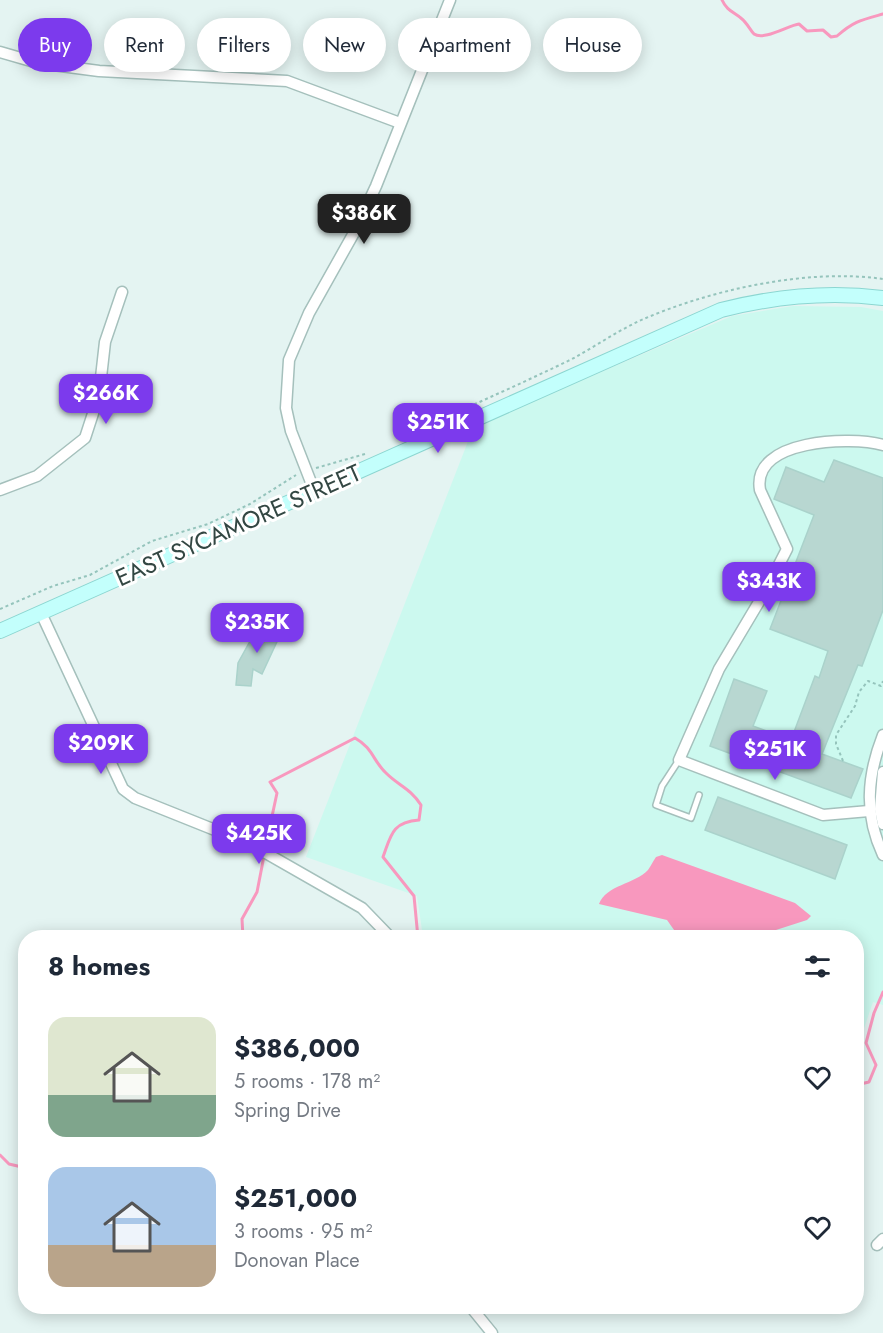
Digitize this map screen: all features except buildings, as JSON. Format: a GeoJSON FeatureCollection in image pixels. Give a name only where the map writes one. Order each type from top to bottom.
{"type":"FeatureCollection","features":[{"type":"Feature","properties":{"kind":"main road","name":"EAST SYCAMORE STREET"},"geometry":{"type":"LineString","coordinates":[[0,632],[314,490],[578,376],[721,310],[782,296],[849,294],[883,298]]}},
{"type":"Feature","properties":{"kind":"street"},"geometry":{"type":"LineString","coordinates":[[314,490],[291,431],[286,408],[289,360],[309,313],[360,222],[450,0]]}},
{"type":"Feature","properties":{"kind":"street"},"geometry":{"type":"LineString","coordinates":[[0,52],[38,63],[99,71],[287,81],[400,123]]}},
{"type":"Feature","properties":{"kind":"street"},"geometry":{"type":"LineString","coordinates":[[0,490],[37,476],[85,438],[99,395],[105,342],[122,292]]}},
{"type":"Feature","properties":{"kind":"street"},"geometry":{"type":"LineString","coordinates":[[874,810],[823,815],[679,760],[719,669],[784,559],[787,549],[760,490],[758,480],[763,468],[782,453],[830,440],[883,445]]}},
{"type":"Feature","properties":{"kind":"street"},"geometry":{"type":"LineString","coordinates":[[41,613],[123,789],[135,798],[250,843],[362,908],[383,930]]}},
{"type":"Feature","properties":{"kind":"street"},"geometry":{"type":"LineString","coordinates":[[883,735],[871,773],[874,810],[883,855]]}},
{"type":"Feature","properties":{"kind":"street"},"geometry":{"type":"LineString","coordinates":[[883,772],[874,810],[883,825]]}},
{"type":"Feature","properties":{"kind":"street"},"geometry":{"type":"LineString","coordinates":[[477,1314],[492,1333]]}},
{"type":"Feature","properties":{"kind":"lane"},"geometry":{"type":"LineString","coordinates":[[679,760],[662,786],[656,805],[691,818],[699,795]]}},
{"type":"Feature","properties":{"kind":"path"},"geometry":{"type":"LineString","coordinates":[[0,609],[52,586],[90,575],[152,541],[208,524],[250,504],[299,474]]}},
{"type":"Feature","properties":{"kind":"path"},"geometry":{"type":"LineString","coordinates":[[843,761],[836,744],[837,730],[851,713],[862,687],[868,681],[881,686],[883,681]]}},
{"type":"Feature","properties":{"kind":"shaded area"},"geometry":{"type":"Polygon","coordinates":[[[793,306],[861,307],[883,311],[883,1005],[873,1002],[864,1028],[864,930],[422,930],[417,896],[306,857],[474,426],[732,316],[793,306]]]}},
{"type":"Feature","properties":{"kind":"shaded area"},"geometry":{"type":"Polygon","coordinates":[[[662,855],[795,903],[811,916],[807,920],[776,930],[674,930],[667,920],[599,904],[608,893],[642,875],[656,857],[662,855]]]}},
{"type":"Feature","properties":{"kind":"waterway"},"geometry":{"type":"LineString","coordinates":[[722,0],[728,9],[758,36],[799,24],[807,31],[823,30],[831,37],[837,36],[858,22],[883,14]]}},
{"type":"Feature","properties":{"kind":"waterway"},"geometry":{"type":"LineString","coordinates":[[265,849],[277,793],[270,782],[355,738],[366,746],[386,773],[413,795],[421,805],[419,820],[403,824],[394,831],[383,857],[414,896],[417,930]]}},
{"type":"Feature","properties":{"kind":"waterway"},"geometry":{"type":"LineString","coordinates":[[243,930],[242,919],[257,892],[264,856]]}},
{"type":"Feature","properties":{"kind":"waterway"},"geometry":{"type":"LineString","coordinates":[[864,1083],[869,1082],[876,1065],[866,1043],[874,1013],[883,992]]}},
{"type":"Feature","properties":{"kind":"waterway"},"geometry":{"type":"LineString","coordinates":[[0,1155],[9,1164],[18,1166]]}}]}
